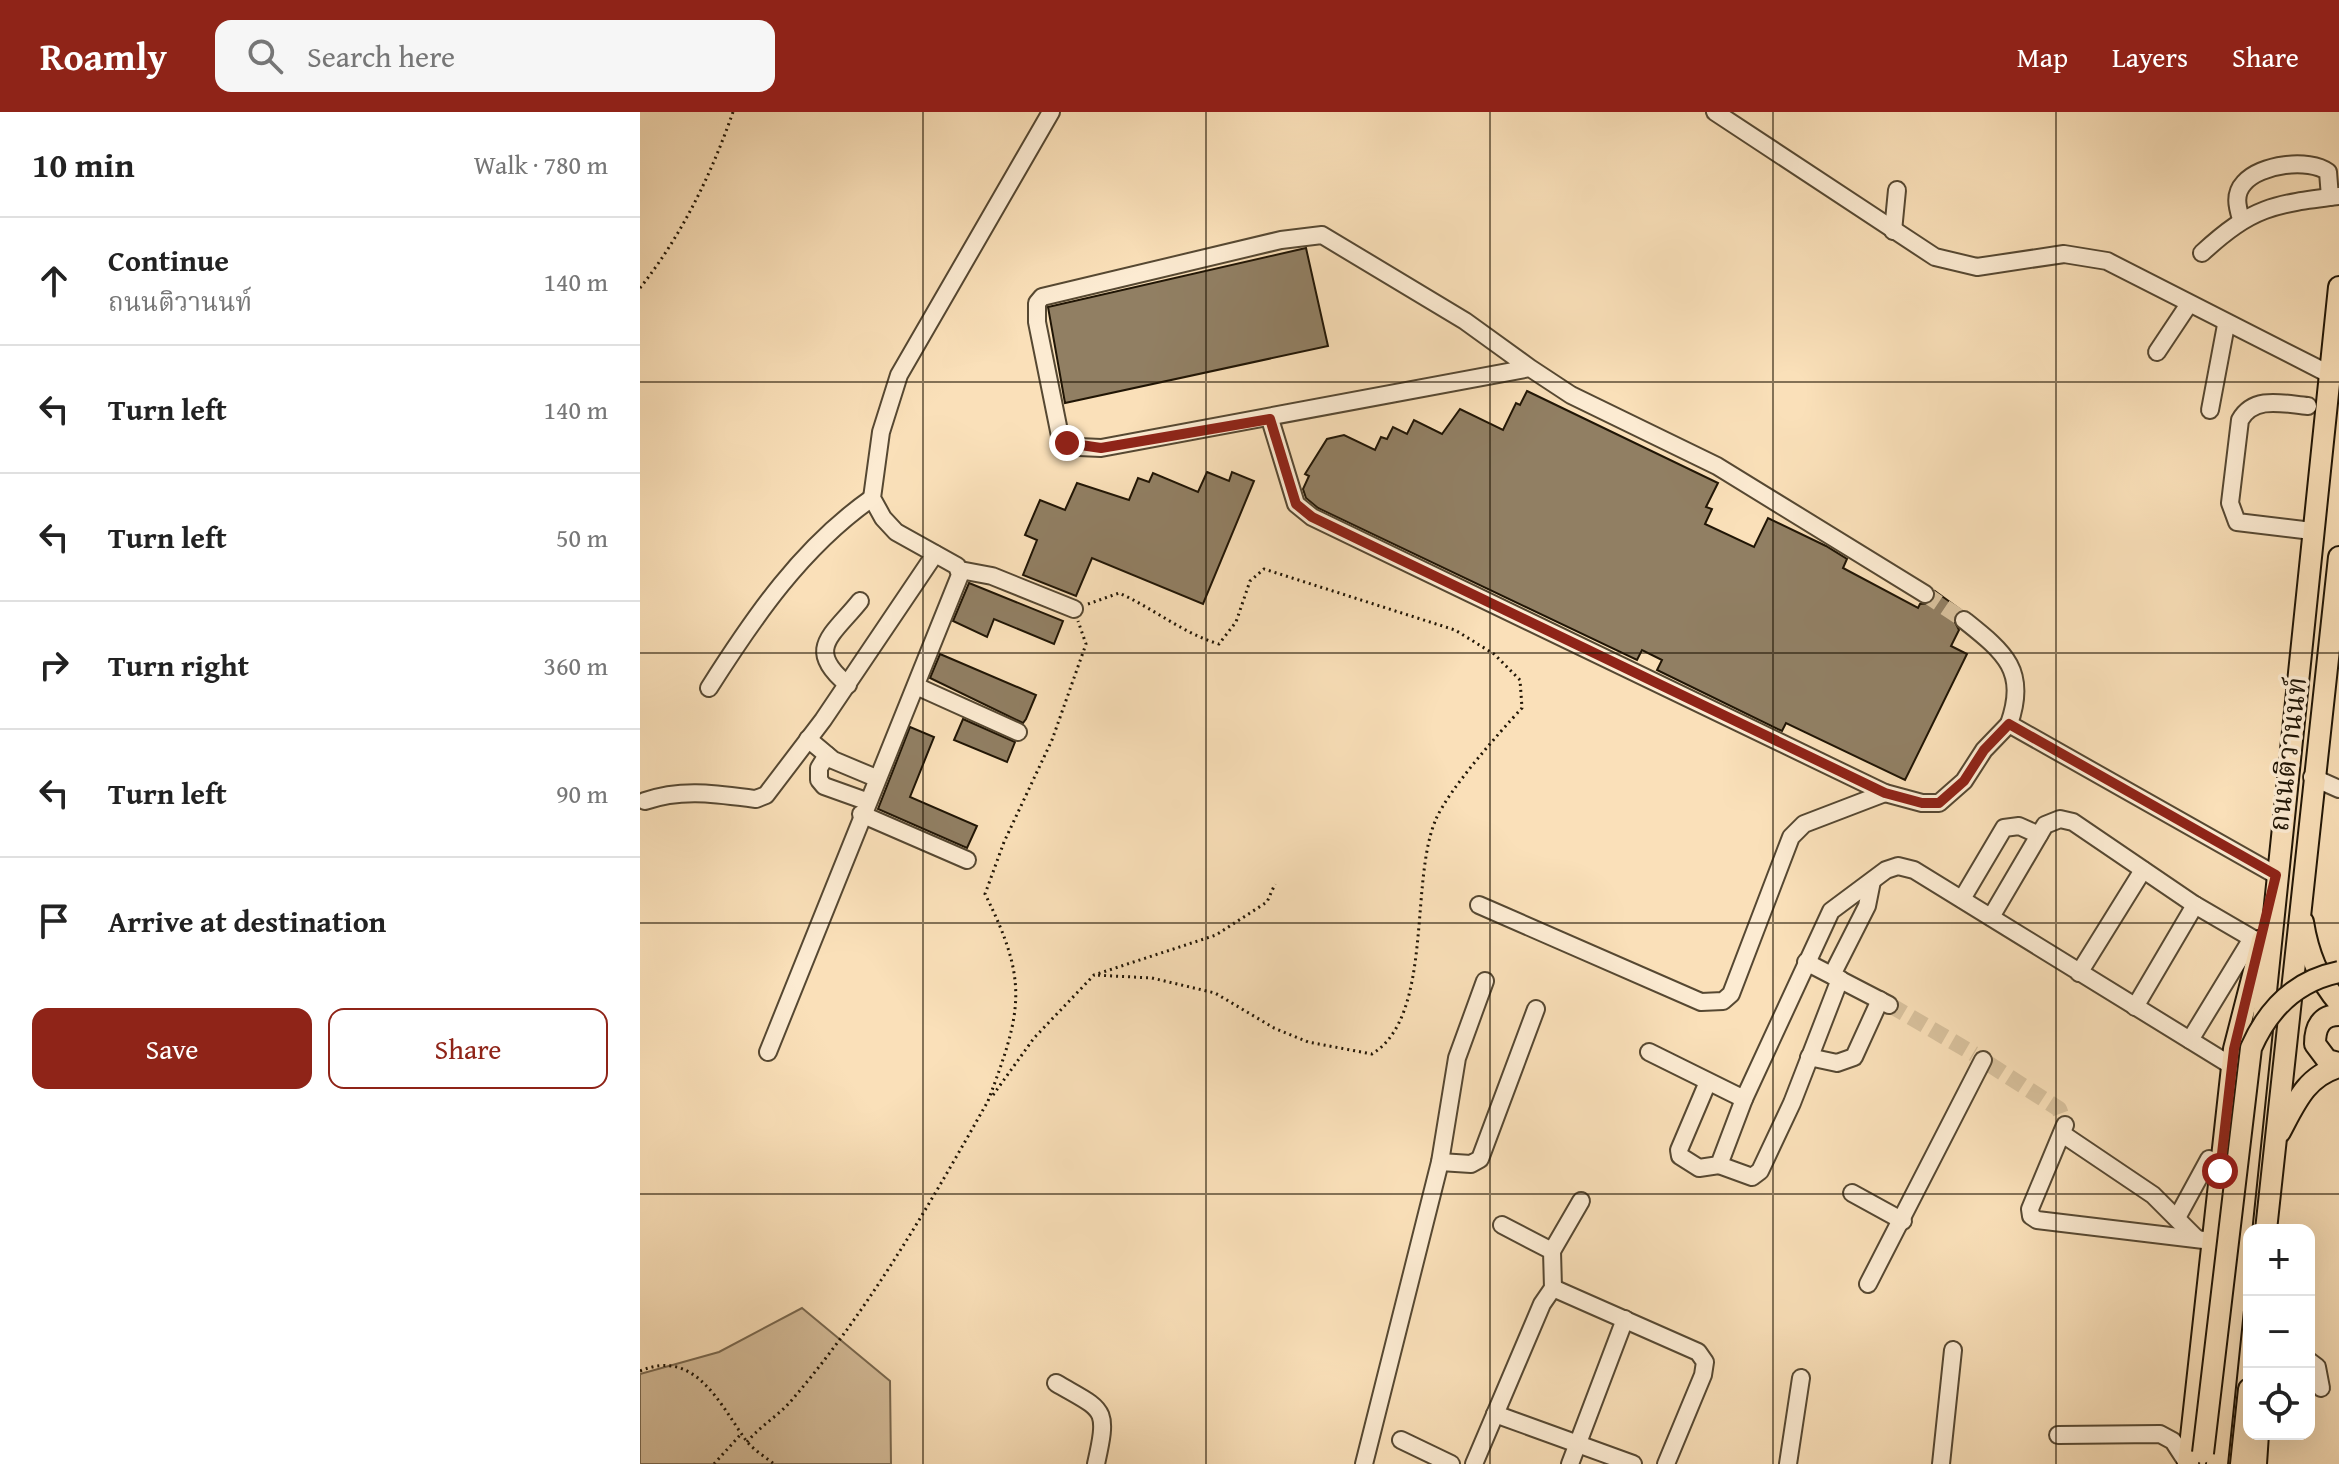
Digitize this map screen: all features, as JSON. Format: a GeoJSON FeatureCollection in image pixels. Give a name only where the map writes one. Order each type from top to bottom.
{"type":"FeatureCollection","features":[{"type":"Feature","properties":{"kind":"main road","name":"ถนนติวานนท์"},"geometry":{"type":"LineString","coordinates":[[2200,1462],[2284,834],[2312,531],[2334,375],[2339,287]]}},
{"type":"Feature","properties":{"kind":"main road","name":"ถนนติวานนท์"},"geometry":{"type":"LineString","coordinates":[[2267,1224],[2312,777],[2339,557]]}},
{"type":"Feature","properties":{"kind":"main road","name":"ถนนติวานนท์"},"geometry":{"type":"LineString","coordinates":[[2200,1462],[2204,1240],[2256,942],[2276,875],[2284,834]]}},
{"type":"Feature","properties":{"kind":"main road"},"geometry":{"type":"LineString","coordinates":[[2299,902],[2307,946],[2325,987],[2339,1003]]}},
{"type":"Feature","properties":{"kind":"main road"},"geometry":{"type":"LineString","coordinates":[[2200,1462],[2251,1048],[2263,1020],[2277,1005],[2312,980],[2339,972]]}},
{"type":"Feature","properties":{"kind":"main road"},"geometry":{"type":"LineString","coordinates":[[2339,1015],[2324,1018],[2315,1034],[2315,1044],[2327,1060],[2339,1065]]}},
{"type":"Feature","properties":{"kind":"main road"},"geometry":{"type":"LineString","coordinates":[[2274,1144],[2309,1082],[2339,1065]]}},
{"type":"Feature","properties":{"kind":"main road"},"geometry":{"type":"LineString","coordinates":[[2241,1464],[2244,1440]]}},
{"type":"Feature","properties":{"kind":"main road"},"geometry":{"type":"LineString","coordinates":[[2256,1464],[2258,1440]]}},
{"type":"Feature","properties":{"kind":"street"},"geometry":{"type":"LineString","coordinates":[[1051,112],[899,375],[881,432],[872,498],[883,518],[896,532],[960,570],[992,576],[1074,609]]}},
{"type":"Feature","properties":{"kind":"street"},"geometry":{"type":"LineString","coordinates":[[1715,112],[1935,257],[1954,264],[1977,267],[2064,254],[2086,255],[2107,261],[2226,325],[2334,375]]}},
{"type":"Feature","properties":{"kind":"street"},"geometry":{"type":"LineString","coordinates":[[2202,253],[2241,219],[2269,206],[2334,196],[2328,172],[2305,163],[2256,174],[2243,183],[2237,195],[2241,219]]}},
{"type":"Feature","properties":{"kind":"street"},"geometry":{"type":"LineString","coordinates":[[1893,231],[1897,190]]}},
{"type":"Feature","properties":{"kind":"street"},"geometry":{"type":"LineString","coordinates":[[1530,368],[1270,419],[1101,448],[1067,443],[1060,436],[1040,337],[1038,299],[1281,240],[1310,234],[1322,235],[1465,321],[1571,395],[1717,466],[1925,594]]}},
{"type":"Feature","properties":{"kind":"street"},"geometry":{"type":"LineString","coordinates":[[2157,352],[2189,304]]}},
{"type":"Feature","properties":{"kind":"street"},"geometry":{"type":"LineString","coordinates":[[2210,410],[2226,325]]}},
{"type":"Feature","properties":{"kind":"street"},"geometry":{"type":"LineString","coordinates":[[2308,406],[2263,402],[2245,411],[2240,420],[2230,503],[2237,522],[2312,531]]}},
{"type":"Feature","properties":{"kind":"street"},"geometry":{"type":"LineString","coordinates":[[1270,419],[1296,504],[1312,517],[1885,793],[1922,803],[1939,803],[1964,781],[1984,750],[2009,724],[2018,685],[2011,667],[2000,649],[1964,620]]}},
{"type":"Feature","properties":{"kind":"street"},"geometry":{"type":"LineString","coordinates":[[709,688],[758,611],[813,548],[845,517],[872,498]]}},
{"type":"Feature","properties":{"kind":"street"},"geometry":{"type":"LineString","coordinates":[[645,801],[668,793],[689,791],[756,799],[766,795],[848,685],[935,554]]}},
{"type":"Feature","properties":{"kind":"street"},"geometry":{"type":"LineString","coordinates":[[768,1052],[960,570]]}},
{"type":"Feature","properties":{"kind":"street"},"geometry":{"type":"LineString","coordinates":[[848,685],[828,668],[824,656],[827,642],[860,601]]}},
{"type":"Feature","properties":{"kind":"street"},"geometry":{"type":"LineString","coordinates":[[916,686],[1018,732]]}},
{"type":"Feature","properties":{"kind":"street"},"geometry":{"type":"LineString","coordinates":[[2009,724],[2276,875]]}},
{"type":"Feature","properties":{"kind":"street"},"geometry":{"type":"LineString","coordinates":[[808,739],[827,755],[876,778]]}},
{"type":"Feature","properties":{"kind":"street"},"geometry":{"type":"LineString","coordinates":[[827,755],[817,775],[824,786],[967,860]]}},
{"type":"Feature","properties":{"kind":"street"},"geometry":{"type":"LineString","coordinates":[[2312,777],[2339,789]]}},
{"type":"Feature","properties":{"kind":"street"},"geometry":{"type":"LineString","coordinates":[[1479,905],[1701,1002],[1723,1001],[1731,994],[1763,918],[1791,837],[1804,824],[1885,793]]}},
{"type":"Feature","properties":{"kind":"street"},"geometry":{"type":"LineString","coordinates":[[1991,917],[2039,835],[2053,821],[2073,822],[2195,905],[2256,942],[2190,1040]]}},
{"type":"Feature","properties":{"kind":"street"},"geometry":{"type":"LineString","coordinates":[[1962,899],[2004,828],[2019,826],[2039,835]]}},
{"type":"Feature","properties":{"kind":"street"},"geometry":{"type":"LineString","coordinates":[[1719,1165],[1744,1099],[1831,911],[1898,866],[1914,870],[2232,1066]]}},
{"type":"Feature","properties":{"kind":"street"},"geometry":{"type":"LineString","coordinates":[[2079,973],[2143,870]]}},
{"type":"Feature","properties":{"kind":"street"},"geometry":{"type":"LineString","coordinates":[[1707,1084],[1680,1143],[1680,1156],[1699,1168],[1719,1165],[1744,1177],[1752,1177],[1760,1171],[1809,1057],[1836,977],[1867,906],[1872,881]]}},
{"type":"Feature","properties":{"kind":"street"},"geometry":{"type":"LineString","coordinates":[[2135,1007],[2195,905]]}},
{"type":"Feature","properties":{"kind":"street"},"geometry":{"type":"LineString","coordinates":[[1806,962],[1885,1002],[1854,1057],[1837,1063],[1809,1057]]}},
{"type":"Feature","properties":{"kind":"street"},"geometry":{"type":"LineString","coordinates":[[1364,1464],[1440,1162],[1457,1058],[1485,981]]}},
{"type":"Feature","properties":{"kind":"street"},"geometry":{"type":"LineString","coordinates":[[1440,1162],[1471,1164],[1480,1159],[1536,1009]]}},
{"type":"Feature","properties":{"kind":"street"},"geometry":{"type":"LineString","coordinates":[[1649,1052],[1707,1084],[1744,1099]]}},
{"type":"Feature","properties":{"kind":"street"},"geometry":{"type":"LineString","coordinates":[[1868,1284],[1903,1221],[1982,1059]]}},
{"type":"Feature","properties":{"kind":"street"},"geometry":{"type":"LineString","coordinates":[[2065,1130],[2178,1216],[2204,1240],[2037,1220],[2031,1216],[2030,1209],[2065,1130]]}},
{"type":"Feature","properties":{"kind":"street"},"geometry":{"type":"LineString","coordinates":[[2178,1216],[2209,1159]]}},
{"type":"Feature","properties":{"kind":"street"},"geometry":{"type":"LineString","coordinates":[[1852,1193],[1903,1221]]}},
{"type":"Feature","properties":{"kind":"street"},"geometry":{"type":"LineString","coordinates":[[1474,1464],[1542,1304],[1553,1288],[1552,1251],[1581,1201]]}},
{"type":"Feature","properties":{"kind":"street"},"geometry":{"type":"LineString","coordinates":[[1502,1225],[1552,1251]]}},
{"type":"Feature","properties":{"kind":"street"},"geometry":{"type":"LineString","coordinates":[[1553,1288],[1698,1352],[1705,1362],[1666,1464]]}},
{"type":"Feature","properties":{"kind":"street"},"geometry":{"type":"LineString","coordinates":[[1570,1464],[1625,1319]]}},
{"type":"Feature","properties":{"kind":"street"},"geometry":{"type":"LineString","coordinates":[[1941,1464],[1953,1350]]}},
{"type":"Feature","properties":{"kind":"street"},"geometry":{"type":"LineString","coordinates":[[2315,1366],[2321,1388]]}},
{"type":"Feature","properties":{"kind":"street"},"geometry":{"type":"LineString","coordinates":[[1788,1464],[1801,1378]]}},
{"type":"Feature","properties":{"kind":"street"},"geometry":{"type":"LineString","coordinates":[[1056,1383],[1090,1400],[1099,1411],[1104,1427],[1096,1464]]}},
{"type":"Feature","properties":{"kind":"street"},"geometry":{"type":"LineString","coordinates":[[1495,1414],[1633,1464]]}},
{"type":"Feature","properties":{"kind":"street"},"geometry":{"type":"LineString","coordinates":[[2058,1435],[2160,1434],[2200,1462]]}},
{"type":"Feature","properties":{"kind":"street"},"geometry":{"type":"LineString","coordinates":[[1401,1440],[1451,1464]]}},
{"type":"Feature","properties":{"kind":"path"},"geometry":{"type":"LineString","coordinates":[[640,288],[673,247],[722,145],[733,112]]}},
{"type":"Feature","properties":{"kind":"path"},"geometry":{"type":"LineString","coordinates":[[988,1101],[1009,1046],[1019,991],[1006,937],[985,894],[1004,842],[1052,740],[1086,644],[1074,609],[1119,593],[1153,608],[1200,639],[1219,644],[1236,622],[1250,581],[1264,569],[1455,630],[1494,654],[1520,680],[1522,708],[1492,741],[1436,818],[1425,863],[1411,985],[1390,1043],[1372,1054],[1308,1042],[1274,1028],[1215,993],[1152,978],[1094,975]]}},
{"type":"Feature","properties":{"kind":"path"},"geometry":{"type":"LineString","coordinates":[[747,1442],[761,1425],[789,1403],[845,1329],[926,1211],[988,1101],[1034,1038],[1094,975],[1216,935],[1267,902],[1275,884]]}},
{"type":"Feature","properties":{"kind":"path"},"geometry":{"type":"LineString","coordinates":[[640,1371],[677,1365],[698,1375],[747,1442],[774,1464]]}},
{"type":"Feature","properties":{"kind":"path"},"geometry":{"type":"LineString","coordinates":[[714,1464],[741,1433]]}},
{"type":"Feature","properties":{"kind":"shaded area"},"geometry":{"type":"Polygon","coordinates":[[[802,1308],[890,1381],[891,1464],[640,1464],[640,1374],[719,1352],[802,1308]]]}},
{"type":"Feature","properties":{"kind":"building"},"geometry":{"type":"Polygon","coordinates":[[[1306,248],[1328,346],[1065,403],[1048,307],[1306,248]]]}},
{"type":"Feature","properties":{"kind":"building"},"geometry":{"type":"Polygon","coordinates":[[[1527,391],[1718,483],[1706,507],[1712,509],[1705,524],[1754,547],[1768,518],[1826,546],[1847,559],[1843,568],[1918,608],[1920,604],[1931,603],[1935,591],[1961,610],[1953,618],[1959,630],[1951,646],[1967,654],[1905,780],[1786,723],[1782,731],[1657,670],[1662,660],[1642,650],[1637,660],[1318,508],[1306,498],[1303,489],[1309,476],[1305,474],[1327,439],[1344,435],[1375,450],[1381,437],[1387,439],[1393,427],[1407,434],[1414,420],[1442,434],[1460,409],[1503,430],[1516,403],[1520,405],[1527,391]]]}},
{"type":"Feature","properties":{"kind":"building"},"geometry":{"type":"Polygon","coordinates":[[[1207,472],[1229,481],[1232,472],[1254,481],[1203,604],[1092,558],[1076,596],[1023,575],[1037,540],[1025,535],[1040,500],[1065,510],[1077,483],[1129,500],[1138,478],[1149,482],[1153,473],[1198,492],[1207,472]]]}},
{"type":"Feature","properties":{"kind":"building"},"geometry":{"type":"Polygon","coordinates":[[[969,583],[1063,621],[1054,644],[994,619],[987,637],[953,621],[969,583]]]}},
{"type":"Feature","properties":{"kind":"building"},"geometry":{"type":"Polygon","coordinates":[[[940,654],[1036,695],[1023,723],[930,678],[940,654]]]}},
{"type":"Feature","properties":{"kind":"building"},"geometry":{"type":"Polygon","coordinates":[[[963,719],[1015,742],[1007,762],[954,740],[963,719]]]}},
{"type":"Feature","properties":{"kind":"building"},"geometry":{"type":"Polygon","coordinates":[[[910,727],[934,737],[910,797],[977,826],[967,848],[878,809],[910,727]]]}},
{"type":"Feature","properties":{"kind":"tunnel"},"geometry":{"type":"LineString","coordinates":[[1925,594],[1964,620]]}},
{"type":"Feature","properties":{"kind":"tunnel"},"geometry":{"type":"LineString","coordinates":[[1890,1005],[1974,1054]]}},
{"type":"Feature","properties":{"kind":"tunnel"},"geometry":{"type":"LineString","coordinates":[[1989,1064],[2059,1109],[2065,1125]]}},
{"type":"Feature","properties":{"kind":"route"},"geometry":{"type":"LineString","coordinates":[[1067,443],[1101,448],[1270,419],[1296,504],[1312,517],[1885,793],[1922,803],[1939,803],[1952,795],[1984,750],[2009,724],[2276,875],[2262,944],[2234,1049],[2220,1171]]}}]}
